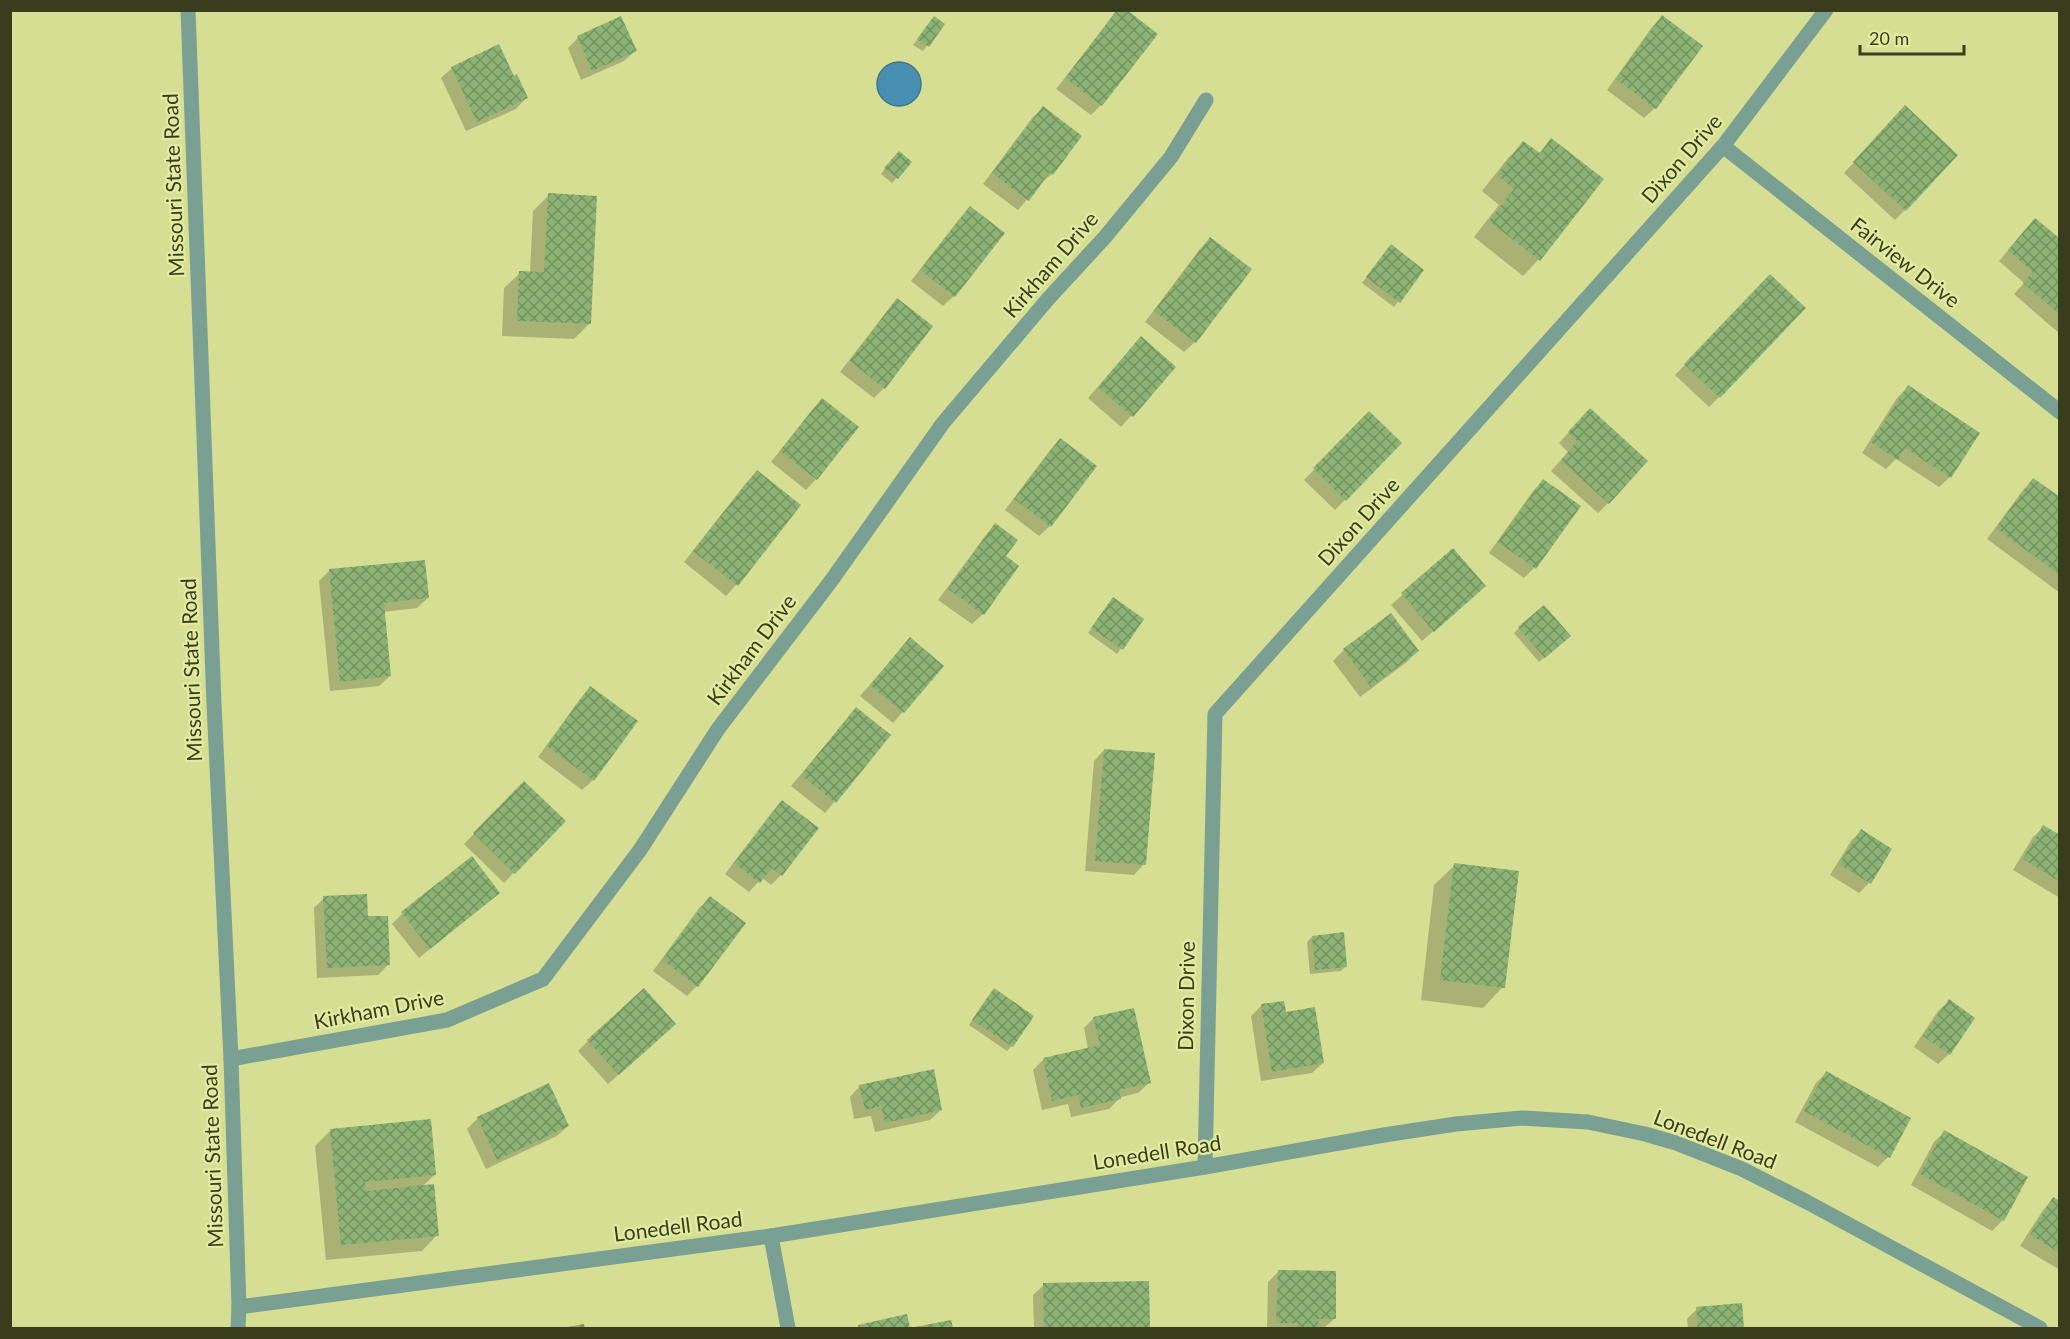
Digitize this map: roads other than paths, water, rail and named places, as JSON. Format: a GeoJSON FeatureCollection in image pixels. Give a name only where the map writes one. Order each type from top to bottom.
{"type":"FeatureCollection","features":[{"type":"Feature","properties":{"kind":"street","name":"Missouri State Road"},"geometry":{"type":"LineString","coordinates":[[188,10],[214,704],[231,1059],[238,1329]]}},
{"type":"Feature","properties":{"kind":"street","name":"Dixon Drive"},"geometry":{"type":"LineString","coordinates":[[1205,1167],[1215,714],[1724,146],[1826,10]]}},
{"type":"Feature","properties":{"kind":"street","name":"Kirkham Drive"},"geometry":{"type":"LineString","coordinates":[[231,1059],[447,1020],[543,979],[640,850],[718,729],[831,581],[943,423],[1048,299],[1105,237],[1171,157],[1206,100]]}},
{"type":"Feature","properties":{"kind":"street","name":"Fairview Drive"},"geometry":{"type":"LineString","coordinates":[[1724,146],[2060,412]]}},
{"type":"Feature","properties":{"kind":"street","name":"Lonedell Road"},"geometry":{"type":"LineString","coordinates":[[239,1306],[771,1236],[1205,1167],[1456,1124],[1522,1118],[1588,1122],[1645,1134],[1676,1143],[1742,1169],[2040,1329]]}},
{"type":"Feature","properties":{"kind":"street"},"geometry":{"type":"LineString","coordinates":[[771,1236],[788,1329]]}},
{"type":"Feature","properties":{"kind":"water"},"geometry":{"type":"Polygon","coordinates":[[[899,62],[908,63],[915,68],[920,75],[920,93],[915,100],[908,105],[899,106],[890,105],[883,100],[878,93],[877,84],[878,75],[883,68],[890,63],[899,62]]]}}]}
